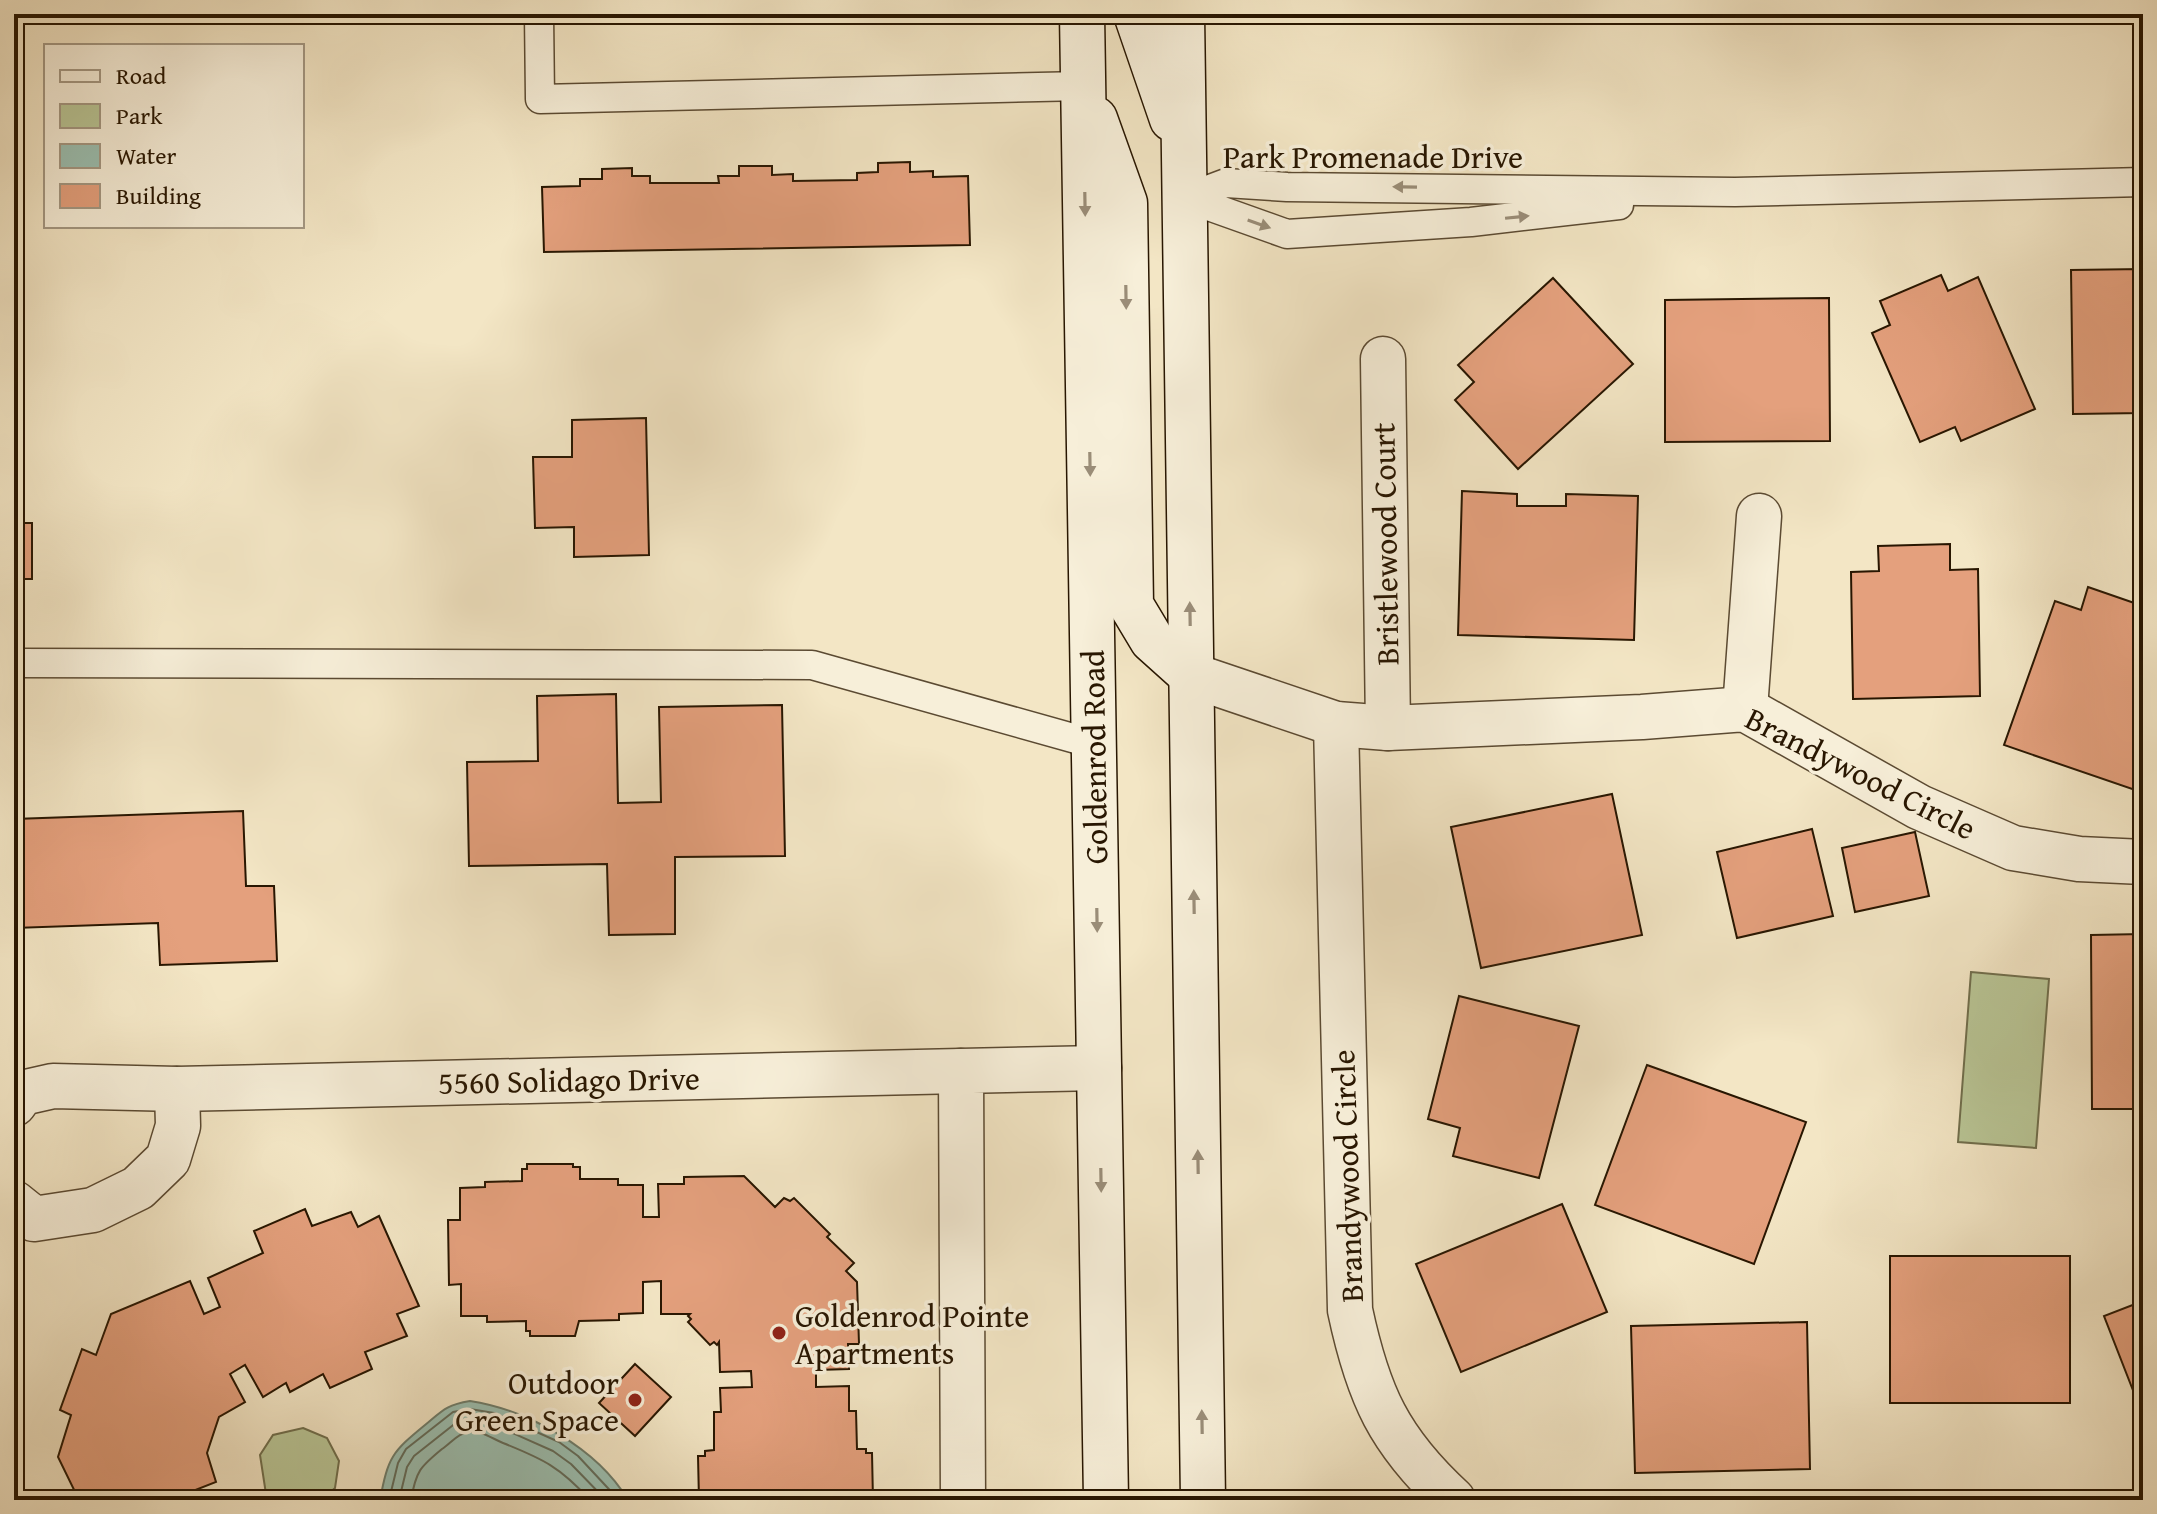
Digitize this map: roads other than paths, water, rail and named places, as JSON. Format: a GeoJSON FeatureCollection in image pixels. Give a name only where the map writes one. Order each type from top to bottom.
{"type":"FeatureCollection","features":[{"type":"Feature","properties":{"kind":"street","name":"Goldenrod Road"},"geometry":{"type":"LineString","coordinates":[[1082,14],[1106,1500]]}},
{"type":"Feature","properties":{"kind":"street"},"geometry":{"type":"LineString","coordinates":[[1136,14],[1185,179]]}},
{"type":"Feature","properties":{"kind":"street"},"geometry":{"type":"LineString","coordinates":[[1182,14],[1203,1500]]}},
{"type":"Feature","properties":{"kind":"street"},"geometry":{"type":"LineString","coordinates":[[1083,86],[1125,203],[1131,605],[1152,640],[1191,675]]}},
{"type":"Feature","properties":{"kind":"street","name":"Bristlewood Court"},"geometry":{"type":"LineString","coordinates":[[1383,359],[1388,728]]}},
{"type":"Feature","properties":{"kind":"street"},"geometry":{"type":"LineString","coordinates":[[1745,709],[1759,516]]}},
{"type":"Feature","properties":{"kind":"street","name":"Brandywood Circle"},"geometry":{"type":"LineString","coordinates":[[1191,675],[1336,724],[1388,728],[1642,717],[1745,709],[1919,807],[2013,848],[2079,859],[2143,862]]}},
{"type":"Feature","properties":{"kind":"street","name":"Brandywood Circle"},"geometry":{"type":"LineString","coordinates":[[1336,724],[1350,1310],[1371,1389],[1387,1422],[1424,1474],[1453,1500]]}},
{"type":"Feature","properties":{"kind":"street","name":"5560 Solidago Drive"},"geometry":{"type":"LineString","coordinates":[[14,1104],[22,1093],[53,1086],[177,1089],[1099,1068]]}},
{"type":"Feature","properties":{"kind":"street"},"geometry":{"type":"LineString","coordinates":[[961,1071],[963,1500]]}},
{"type":"Feature","properties":{"kind":"street"},"geometry":{"type":"LineString","coordinates":[[14,1203],[34,1219],[93,1210],[138,1188],[168,1159],[178,1126],[177,1089]]}},
{"type":"Feature","properties":{"kind":"lane"},"geometry":{"type":"LineString","coordinates":[[539,14],[540,99],[1083,86]]}},
{"type":"Feature","properties":{"kind":"lane","name":"Park Promenade Drive"},"geometry":{"type":"LineString","coordinates":[[1185,179],[1287,234],[1471,222],[1735,192]]}},
{"type":"Feature","properties":{"kind":"lane","name":"Park Promenade Drive"},"geometry":{"type":"LineString","coordinates":[[1185,179],[1287,187],[1735,192],[2143,182]]}},
{"type":"Feature","properties":{"kind":"lane"},"geometry":{"type":"LineString","coordinates":[[14,663],[812,665],[1094,744]]}},
{"type":"Feature","properties":{"kind":"water"},"geometry":{"type":"Polygon","coordinates":[[[470,1401],[515,1413],[559,1434],[598,1464],[628,1500],[380,1500],[389,1464],[398,1449],[445,1409],[470,1401]]]}},
{"type":"Feature","properties":{"kind":"place","name":"Goldenrod Pointe Apartments"},"geometry":{"type":"Point","coordinates":[779,1333]}},
{"type":"Feature","properties":{"kind":"place","name":"Outdoor Green Space"},"geometry":{"type":"Point","coordinates":[635,1400]}}]}
